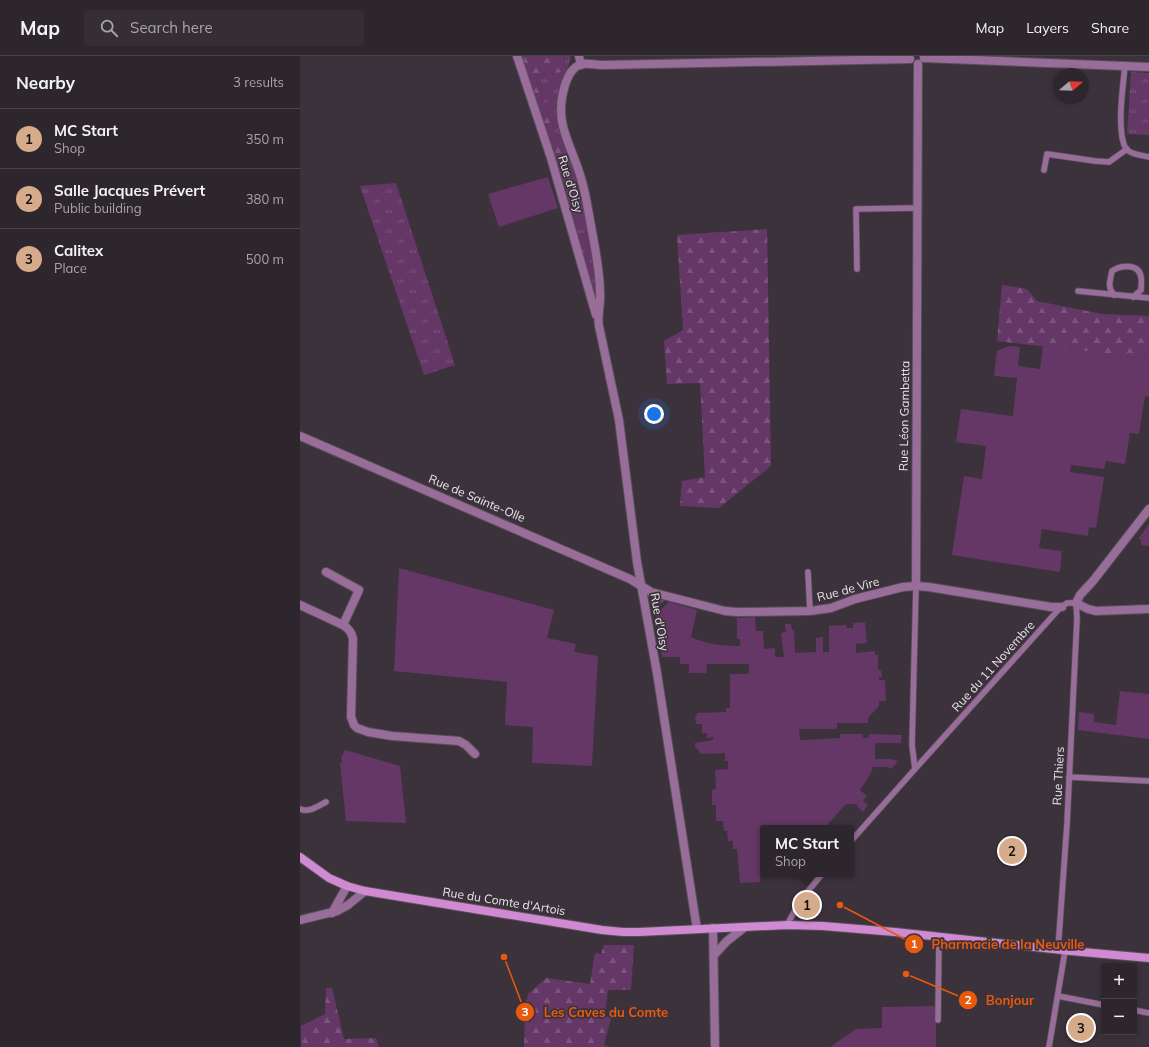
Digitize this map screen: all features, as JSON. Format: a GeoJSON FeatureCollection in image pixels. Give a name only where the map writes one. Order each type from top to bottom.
{"type":"FeatureCollection","features":[{"type":"Feature","properties":{"kind":"main road","name":"Rue du Comte d'Artois"},"geometry":{"type":"LineString","coordinates":[[300,857],[329,878],[347,886],[365,891],[602,930],[623,932],[787,925],[836,926],[1149,958]]}},
{"type":"Feature","properties":{"kind":"street","name":"Rue d'Oisy"},"geometry":{"type":"LineString","coordinates":[[517,56],[551,158],[598,319],[619,420],[622,454],[642,587],[697,929]]}},
{"type":"Feature","properties":{"kind":"street"},"geometry":{"type":"LineString","coordinates":[[579,56],[581,65],[683,60],[910,57],[914,63],[918,64],[921,63],[924,57],[1149,67]]}},
{"type":"Feature","properties":{"kind":"street","name":"Rue Léon Gambetta"},"geometry":{"type":"LineString","coordinates":[[916,586],[918,64]]}},
{"type":"Feature","properties":{"kind":"street","name":"Rue d'Oisy"},"geometry":{"type":"LineString","coordinates":[[581,65],[572,70],[566,83],[561,106],[561,118],[565,136],[579,172],[587,202],[600,284],[598,319]]}},
{"type":"Feature","properties":{"kind":"street","name":"Rue de Sainte-Olle"},"geometry":{"type":"LineString","coordinates":[[300,436],[540,539],[630,579],[642,587]]}},
{"type":"Feature","properties":{"kind":"street"},"geometry":{"type":"LineString","coordinates":[[1149,509],[1093,581],[1080,595],[1076,603],[1093,611],[1149,609]]}},
{"type":"Feature","properties":{"kind":"street"},"geometry":{"type":"LineString","coordinates":[[326,572],[359,590],[343,625]]}},
{"type":"Feature","properties":{"kind":"street","name":"Rue de Vire"},"geometry":{"type":"LineString","coordinates":[[642,587],[650,592],[731,612],[810,611],[831,608],[851,600],[903,587],[916,586],[1051,607],[1062,607]]}},
{"type":"Feature","properties":{"kind":"street"},"geometry":{"type":"LineString","coordinates":[[300,605],[343,625],[349,630],[354,639],[351,717],[357,728],[386,736],[459,741],[466,745],[475,754]]}},
{"type":"Feature","properties":{"kind":"street"},"geometry":{"type":"LineString","coordinates":[[332,913],[347,886]]}},
{"type":"Feature","properties":{"kind":"street"},"geometry":{"type":"LineString","coordinates":[[300,920],[337,911],[348,905],[365,891]]}},
{"type":"Feature","properties":{"kind":"street"},"geometry":{"type":"LineString","coordinates":[[714,955],[745,927]]}},
{"type":"Feature","properties":{"kind":"street"},"geometry":{"type":"LineString","coordinates":[[713,928],[715,1047]]}},
{"type":"Feature","properties":{"kind":"lane"},"geometry":{"type":"LineString","coordinates":[[1125,66],[1120,131],[1126,149],[1132,153],[1149,157]]}},
{"type":"Feature","properties":{"kind":"lane"},"geometry":{"type":"LineString","coordinates":[[1044,170],[1047,154],[1109,162],[1126,149]]}},
{"type":"Feature","properties":{"kind":"lane"},"geometry":{"type":"LineString","coordinates":[[857,269],[856,209],[918,208]]}},
{"type":"Feature","properties":{"kind":"lane"},"geometry":{"type":"LineString","coordinates":[[1114,295],[1109,284],[1112,271],[1117,267],[1130,267],[1138,270],[1141,275],[1141,290],[1133,297]]}},
{"type":"Feature","properties":{"kind":"lane"},"geometry":{"type":"LineString","coordinates":[[1078,291],[1149,298]]}},
{"type":"Feature","properties":{"kind":"lane"},"geometry":{"type":"LineString","coordinates":[[808,572],[810,611]]}},
{"type":"Feature","properties":{"kind":"lane","name":"Rue Léon Gambetta"},"geometry":{"type":"LineString","coordinates":[[915,768],[912,745],[916,586]]}},
{"type":"Feature","properties":{"kind":"lane"},"geometry":{"type":"LineString","coordinates":[[1062,607],[1067,603],[1076,603]]}},
{"type":"Feature","properties":{"kind":"lane","name":"Rue Thiers"},"geometry":{"type":"LineString","coordinates":[[1049,1047],[1058,996],[1062,950],[1077,618],[1076,603]]}},
{"type":"Feature","properties":{"kind":"lane","name":"Rue du 11 Novembre"},"geometry":{"type":"LineString","coordinates":[[854,838],[915,768],[1062,607]]}},
{"type":"Feature","properties":{"kind":"lane"},"geometry":{"type":"LineString","coordinates":[[1069,777],[1149,781]]}},
{"type":"Feature","properties":{"kind":"lane"},"geometry":{"type":"LineString","coordinates":[[300,809],[313,810],[326,802]]}},
{"type":"Feature","properties":{"kind":"lane"},"geometry":{"type":"LineString","coordinates":[[787,925],[800,901],[820,877]]}},
{"type":"Feature","properties":{"kind":"lane"},"geometry":{"type":"LineString","coordinates":[[938,1020],[939,936]]}},
{"type":"Feature","properties":{"kind":"lane"},"geometry":{"type":"LineString","coordinates":[[1058,996],[1101,1004]]}},
{"type":"Feature","properties":{"kind":"lane"},"geometry":{"type":"LineString","coordinates":[[1137,1011],[1149,1013]]}},
{"type":"Feature","properties":{"kind":"green space"},"geometry":{"type":"Polygon","coordinates":[[[521,56],[565,56],[561,72],[535,76],[556,136],[560,135],[566,153],[571,174],[569,184],[564,184],[521,56]]]}},
{"type":"Feature","properties":{"kind":"green space"},"geometry":{"type":"Polygon","coordinates":[[[565,56],[571,56],[559,102],[586,213],[598,295],[595,296],[564,184],[569,184],[571,179],[569,160],[560,135],[556,136],[535,76],[561,72],[565,56]]]}},
{"type":"Feature","properties":{"kind":"green space"},"geometry":{"type":"Polygon","coordinates":[[[1131,72],[1149,73],[1149,135],[1127,134],[1131,72]]]}},
{"type":"Feature","properties":{"kind":"green space"},"geometry":{"type":"Polygon","coordinates":[[[548,177],[558,208],[499,227],[488,194],[548,177]]]}},
{"type":"Feature","properties":{"kind":"green space"},"geometry":{"type":"Polygon","coordinates":[[[396,183],[455,365],[424,375],[360,186],[396,183]]]}},
{"type":"Feature","properties":{"kind":"green space"},"geometry":{"type":"Polygon","coordinates":[[[767,229],[771,466],[719,508],[680,506],[682,481],[705,477],[700,383],[667,384],[664,341],[683,330],[677,235],[767,229]]]}},
{"type":"Feature","properties":{"kind":"green space"},"geometry":{"type":"Polygon","coordinates":[[[1002,285],[1027,289],[1037,301],[1102,314],[1149,316],[1149,359],[997,341],[1002,285]]]}},
{"type":"Feature","properties":{"kind":"green space"},"geometry":{"type":"Polygon","coordinates":[[[1009,346],[1020,347],[1018,366],[1040,369],[1043,346],[1149,359],[1149,397],[1145,396],[1139,434],[1130,433],[1125,464],[1106,461],[1104,469],[1071,465],[1070,472],[1104,477],[1096,528],[1089,527],[1088,536],[1042,529],[1039,548],[1062,551],[1060,572],[952,555],[964,476],[982,479],[986,446],[956,442],[961,409],[1013,416],[1017,378],[994,376],[997,351],[1009,346]]]}},
{"type":"Feature","properties":{"kind":"green space"},"geometry":{"type":"Polygon","coordinates":[[[1149,524],[1149,546],[1141,545],[1141,539],[1138,539],[1149,524]]]}},
{"type":"Feature","properties":{"kind":"green space"},"geometry":{"type":"Polygon","coordinates":[[[399,568],[554,610],[547,638],[576,644],[574,652],[598,656],[592,766],[532,763],[533,727],[505,725],[507,682],[394,671],[399,568]]]}},
{"type":"Feature","properties":{"kind":"green space"},"geometry":{"type":"Polygon","coordinates":[[[653,598],[664,601],[653,612],[650,602],[653,598]]]}},
{"type":"Feature","properties":{"kind":"green space"},"geometry":{"type":"Polygon","coordinates":[[[669,602],[697,610],[691,637],[708,643],[740,646],[740,639],[737,639],[737,618],[755,617],[756,631],[763,631],[764,649],[775,648],[775,657],[784,657],[781,633],[786,632],[785,624],[791,624],[792,630],[794,630],[795,653],[816,652],[816,638],[823,637],[823,652],[829,652],[829,626],[846,625],[847,628],[853,628],[853,623],[865,622],[867,643],[856,644],[856,653],[875,651],[875,655],[878,654],[878,670],[881,670],[882,677],[879,677],[879,680],[885,680],[886,701],[879,701],[879,706],[868,718],[868,723],[837,723],[837,729],[799,729],[800,740],[840,738],[840,734],[863,734],[863,738],[868,738],[869,734],[902,735],[901,743],[875,743],[875,759],[891,759],[898,761],[891,769],[887,767],[873,767],[870,775],[860,790],[867,796],[863,801],[868,805],[863,812],[857,804],[848,804],[845,805],[827,825],[760,825],[760,882],[740,883],[737,849],[733,849],[733,841],[728,841],[727,831],[724,831],[723,821],[716,821],[716,805],[712,805],[712,790],[716,789],[715,770],[728,769],[728,761],[725,761],[725,753],[701,754],[695,746],[695,743],[713,740],[713,737],[707,738],[707,733],[702,733],[702,724],[696,724],[695,717],[697,716],[697,713],[726,712],[726,708],[730,708],[730,674],[748,674],[749,664],[707,664],[706,673],[689,673],[689,664],[680,664],[680,657],[662,657],[656,614],[669,602]]]}},
{"type":"Feature","properties":{"kind":"green space"},"geometry":{"type":"Polygon","coordinates":[[[1120,691],[1149,694],[1149,739],[1078,730],[1079,712],[1094,714],[1094,722],[1116,725],[1120,691]]]}},
{"type":"Feature","properties":{"kind":"green space"},"geometry":{"type":"Polygon","coordinates":[[[345,750],[400,766],[406,823],[346,821],[340,763],[342,762],[341,758],[345,750]]]}},
{"type":"Feature","properties":{"kind":"green space"},"geometry":{"type":"Polygon","coordinates":[[[604,945],[634,945],[631,990],[608,990],[605,1016],[611,1018],[604,1045],[610,1047],[524,1047],[525,1009],[528,994],[546,978],[590,984],[595,953],[601,954],[604,945]]]}},
{"type":"Feature","properties":{"kind":"green space"},"geometry":{"type":"Polygon","coordinates":[[[326,988],[332,988],[344,1039],[376,1038],[379,1047],[301,1047],[301,1026],[325,1014],[326,988]]]}},
{"type":"Feature","properties":{"kind":"green space"},"geometry":{"type":"Polygon","coordinates":[[[936,1006],[936,1047],[830,1047],[856,1029],[882,1028],[882,1007],[936,1006]]]}},
{"type":"Feature","properties":{"kind":"place","name":"Salle Jacques Prévert"},"geometry":{"type":"Point","coordinates":[1012,851]}},
{"type":"Feature","properties":{"kind":"place","name":"MC Start"},"geometry":{"type":"Point","coordinates":[807,905]}},
{"type":"Feature","properties":{"kind":"place","name":"Pharmacie de la Neuville"},"geometry":{"type":"Point","coordinates":[840,905]}},
{"type":"Feature","properties":{"kind":"place","name":"Les Caves du Comte"},"geometry":{"type":"Point","coordinates":[504,957]}},
{"type":"Feature","properties":{"kind":"place","name":"Bonjour"},"geometry":{"type":"Point","coordinates":[906,974]}},
{"type":"Feature","properties":{"kind":"place","name":"Calitex"},"geometry":{"type":"Point","coordinates":[1081,1028]}}]}
